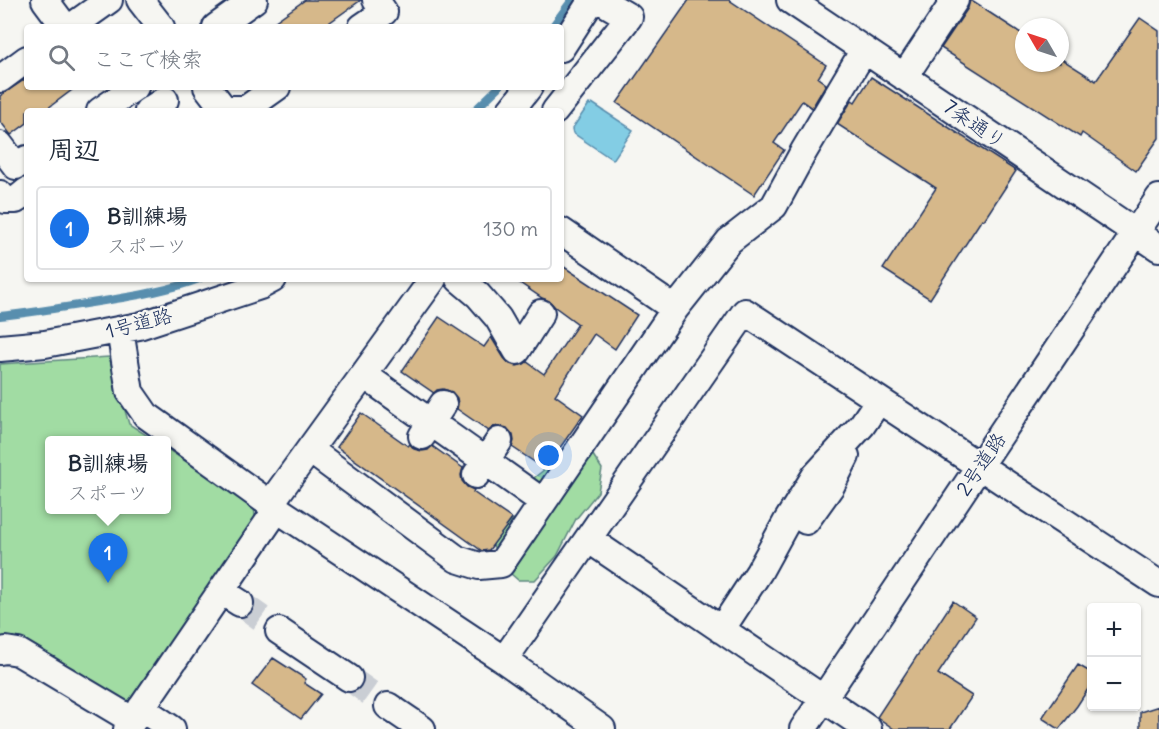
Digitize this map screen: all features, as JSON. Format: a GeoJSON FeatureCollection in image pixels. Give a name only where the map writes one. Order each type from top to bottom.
{"type":"FeatureCollection","features":[{"type":"Feature","properties":{"kind":"lane"},"geometry":{"type":"LineString","coordinates":[[45,0],[63,24]]}},
{"type":"Feature","properties":{"kind":"lane"},"geometry":{"type":"LineString","coordinates":[[75,24],[109,0]]}},
{"type":"Feature","properties":{"kind":"lane"},"geometry":{"type":"LineString","coordinates":[[140,0],[158,24]]}},
{"type":"Feature","properties":{"kind":"lane"},"geometry":{"type":"LineString","coordinates":[[220,24],[254,0]]}},
{"type":"Feature","properties":{"kind":"lane"},"geometry":{"type":"LineString","coordinates":[[366,24],[384,12],[376,0]]}},
{"type":"Feature","properties":{"kind":"lane"},"geometry":{"type":"LineString","coordinates":[[564,43],[592,0]]}},
{"type":"Feature","properties":{"kind":"lane"},"geometry":{"type":"LineString","coordinates":[[557,108],[629,16],[600,0]]}},
{"type":"Feature","properties":{"kind":"lane","name":"7条通り"},"geometry":{"type":"LineString","coordinates":[[790,0],[1159,248]]}},
{"type":"Feature","properties":{"kind":"lane"},"geometry":{"type":"LineString","coordinates":[[904,77],[955,0]]}},
{"type":"Feature","properties":{"kind":"lane"},"geometry":{"type":"LineString","coordinates":[[310,450],[457,559],[479,566],[501,564],[675,309],[729,241],[774,206],[864,50]]}},
{"type":"Feature","properties":{"kind":"lane"},"geometry":{"type":"LineString","coordinates":[[0,79],[24,61]]}},
{"type":"Feature","properties":{"kind":"lane"},"geometry":{"type":"LineString","coordinates":[[104,108],[131,90]]}},
{"type":"Feature","properties":{"kind":"lane"},"geometry":{"type":"LineString","coordinates":[[209,90],[223,108]]}},
{"type":"Feature","properties":{"kind":"lane"},"geometry":{"type":"LineString","coordinates":[[247,108],[273,90]]}},
{"type":"Feature","properties":{"kind":"lane"},"geometry":{"type":"LineString","coordinates":[[512,108],[527,90]]}},
{"type":"Feature","properties":{"kind":"lane"},"geometry":{"type":"LineString","coordinates":[[0,145],[16,166],[24,161]]}},
{"type":"Feature","properties":{"kind":"lane"},"geometry":{"type":"LineString","coordinates":[[0,194],[5,200],[16,200],[24,193]]}},
{"type":"Feature","properties":{"kind":"lane","name":"2号道路"},"geometry":{"type":"LineString","coordinates":[[803,729],[1159,198]]}},
{"type":"Feature","properties":{"kind":"lane"},"geometry":{"type":"LineString","coordinates":[[564,233],[675,309]]}},
{"type":"Feature","properties":{"kind":"lane","name":"1号道路"},"geometry":{"type":"LineString","coordinates":[[0,348],[45,344],[139,326],[267,282]]}},
{"type":"Feature","properties":{"kind":"lane"},"geometry":{"type":"LineString","coordinates":[[133,719],[230,597],[273,507],[310,450],[431,282]]}},
{"type":"Feature","properties":{"kind":"lane"},"geometry":{"type":"LineString","coordinates":[[463,282],[478,295],[498,318],[517,351],[541,313]]}},
{"type":"Feature","properties":{"kind":"lane"},"geometry":{"type":"LineString","coordinates":[[504,660],[745,312],[1159,584]]}},
{"type":"Feature","properties":{"kind":"lane"},"geometry":{"type":"LineString","coordinates":[[120,330],[130,392],[146,415],[273,507],[504,660],[602,729]]}},
{"type":"Feature","properties":{"kind":"lane"},"geometry":{"type":"LineString","coordinates":[[364,375],[487,459],[543,502]]}},
{"type":"Feature","properties":{"kind":"lane"},"geometry":{"type":"LineString","coordinates":[[721,630],[759,572],[815,476],[861,425],[879,400]]}},
{"type":"Feature","properties":{"kind":"lane"},"geometry":{"type":"LineString","coordinates":[[588,539],[867,729]]}},
{"type":"Feature","properties":{"kind":"lane"},"geometry":{"type":"LineString","coordinates":[[279,631],[350,678]]}},
{"type":"Feature","properties":{"kind":"lane"},"geometry":{"type":"LineString","coordinates":[[0,651],[18,652],[133,719],[172,729]]}},
{"type":"Feature","properties":{"kind":"lane"},"geometry":{"type":"LineString","coordinates":[[388,706],[422,729]]}},
{"type":"Feature","properties":{"kind":"green space"},"geometry":{"type":"Polygon","coordinates":[[[109,357],[129,424],[148,436],[45,436],[45,514],[171,514],[171,452],[254,507],[256,525],[130,711],[0,645],[0,364],[109,357]]]}},
{"type":"Feature","properties":{"kind":"green space"},"geometry":{"type":"Polygon","coordinates":[[[591,452],[602,469],[598,492],[576,519],[557,556],[535,580],[518,580],[503,567],[492,541],[514,519],[532,511],[530,481],[559,458],[591,452]]]}},
{"type":"Feature","properties":{"kind":"water"},"geometry":{"type":"Polygon","coordinates":[[[592,103],[633,130],[613,160],[573,133],[572,129],[592,103]]]}},
{"type":"Feature","properties":{"kind":"building"},"geometry":{"type":"Polygon","coordinates":[[[305,0],[361,0],[327,24],[271,24],[305,0]]]}},
{"type":"Feature","properties":{"kind":"building"},"geometry":{"type":"Polygon","coordinates":[[[689,0],[729,0],[826,65],[818,78],[826,84],[812,108],[802,101],[774,143],[784,150],[754,195],[617,103],[689,0]]]}},
{"type":"Feature","properties":{"kind":"building"},"geometry":{"type":"Polygon","coordinates":[[[970,0],[1015,29],[1015,72],[1069,72],[1069,64],[1096,81],[1140,18],[1159,31],[1159,138],[1136,171],[1082,133],[1080,137],[941,48],[968,8],[970,0]]]}},
{"type":"Feature","properties":{"kind":"building"},"geometry":{"type":"Polygon","coordinates":[[[871,77],[1016,171],[930,299],[883,269],[936,188],[837,124],[852,100],[855,102],[871,77]]]}},
{"type":"Feature","properties":{"kind":"building"},"geometry":{"type":"Polygon","coordinates":[[[24,80],[24,90],[72,90],[48,108],[24,108],[24,125],[11,135],[0,121],[0,96],[24,80]]]}},
{"type":"Feature","properties":{"kind":"building"},"geometry":{"type":"Polygon","coordinates":[[[564,267],[637,315],[615,349],[594,334],[555,395],[583,415],[545,469],[512,447],[513,435],[507,428],[493,427],[489,431],[457,409],[457,398],[452,392],[443,389],[434,393],[402,371],[439,317],[484,347],[491,337],[510,364],[517,366],[527,362],[544,374],[578,324],[518,282],[564,282],[564,267]]]}},
{"type":"Feature","properties":{"kind":"building"},"geometry":{"type":"Polygon","coordinates":[[[361,413],[408,446],[410,444],[414,449],[428,450],[432,446],[463,468],[462,481],[467,487],[512,519],[489,550],[482,551],[337,447],[361,413]]]}},
{"type":"Feature","properties":{"kind":"building"},"geometry":{"type":"Polygon","coordinates":[[[953,601],[976,617],[938,674],[972,696],[950,729],[894,729],[877,717],[953,601]]]}},
{"type":"Feature","properties":{"kind":"building"},"geometry":{"type":"Polygon","coordinates":[[[273,658],[306,679],[304,683],[321,694],[301,719],[252,685],[273,658]]]}},
{"type":"Feature","properties":{"kind":"building"},"geometry":{"type":"Polygon","coordinates":[[[1078,665],[1087,670],[1087,691],[1059,729],[1042,718],[1078,665]]]}},
{"type":"Feature","properties":{"kind":"building"},"geometry":{"type":"Polygon","coordinates":[[[1159,706],[1159,729],[1140,729],[1140,712],[1159,706]]]}},
{"type":"Feature","properties":{"kind":"waterway"},"geometry":{"type":"LineString","coordinates":[[554,24],[572,0]]}},
{"type":"Feature","properties":{"kind":"waterway"},"geometry":{"type":"LineString","coordinates":[[477,108],[496,90]]}},
{"type":"Feature","properties":{"kind":"waterway"},"geometry":{"type":"LineString","coordinates":[[0,316],[132,296],[191,282]]}},
{"type":"Feature","properties":{"kind":"tunnel"},"geometry":{"type":"LineString","coordinates":[[240,603],[279,631]]}},
{"type":"Feature","properties":{"kind":"tunnel"},"geometry":{"type":"LineString","coordinates":[[349,678],[388,706]]}},
{"type":"Feature","properties":{"kind":"place","name":"B訓練場"},"geometry":{"type":"Point","coordinates":[108,583]}}]}
